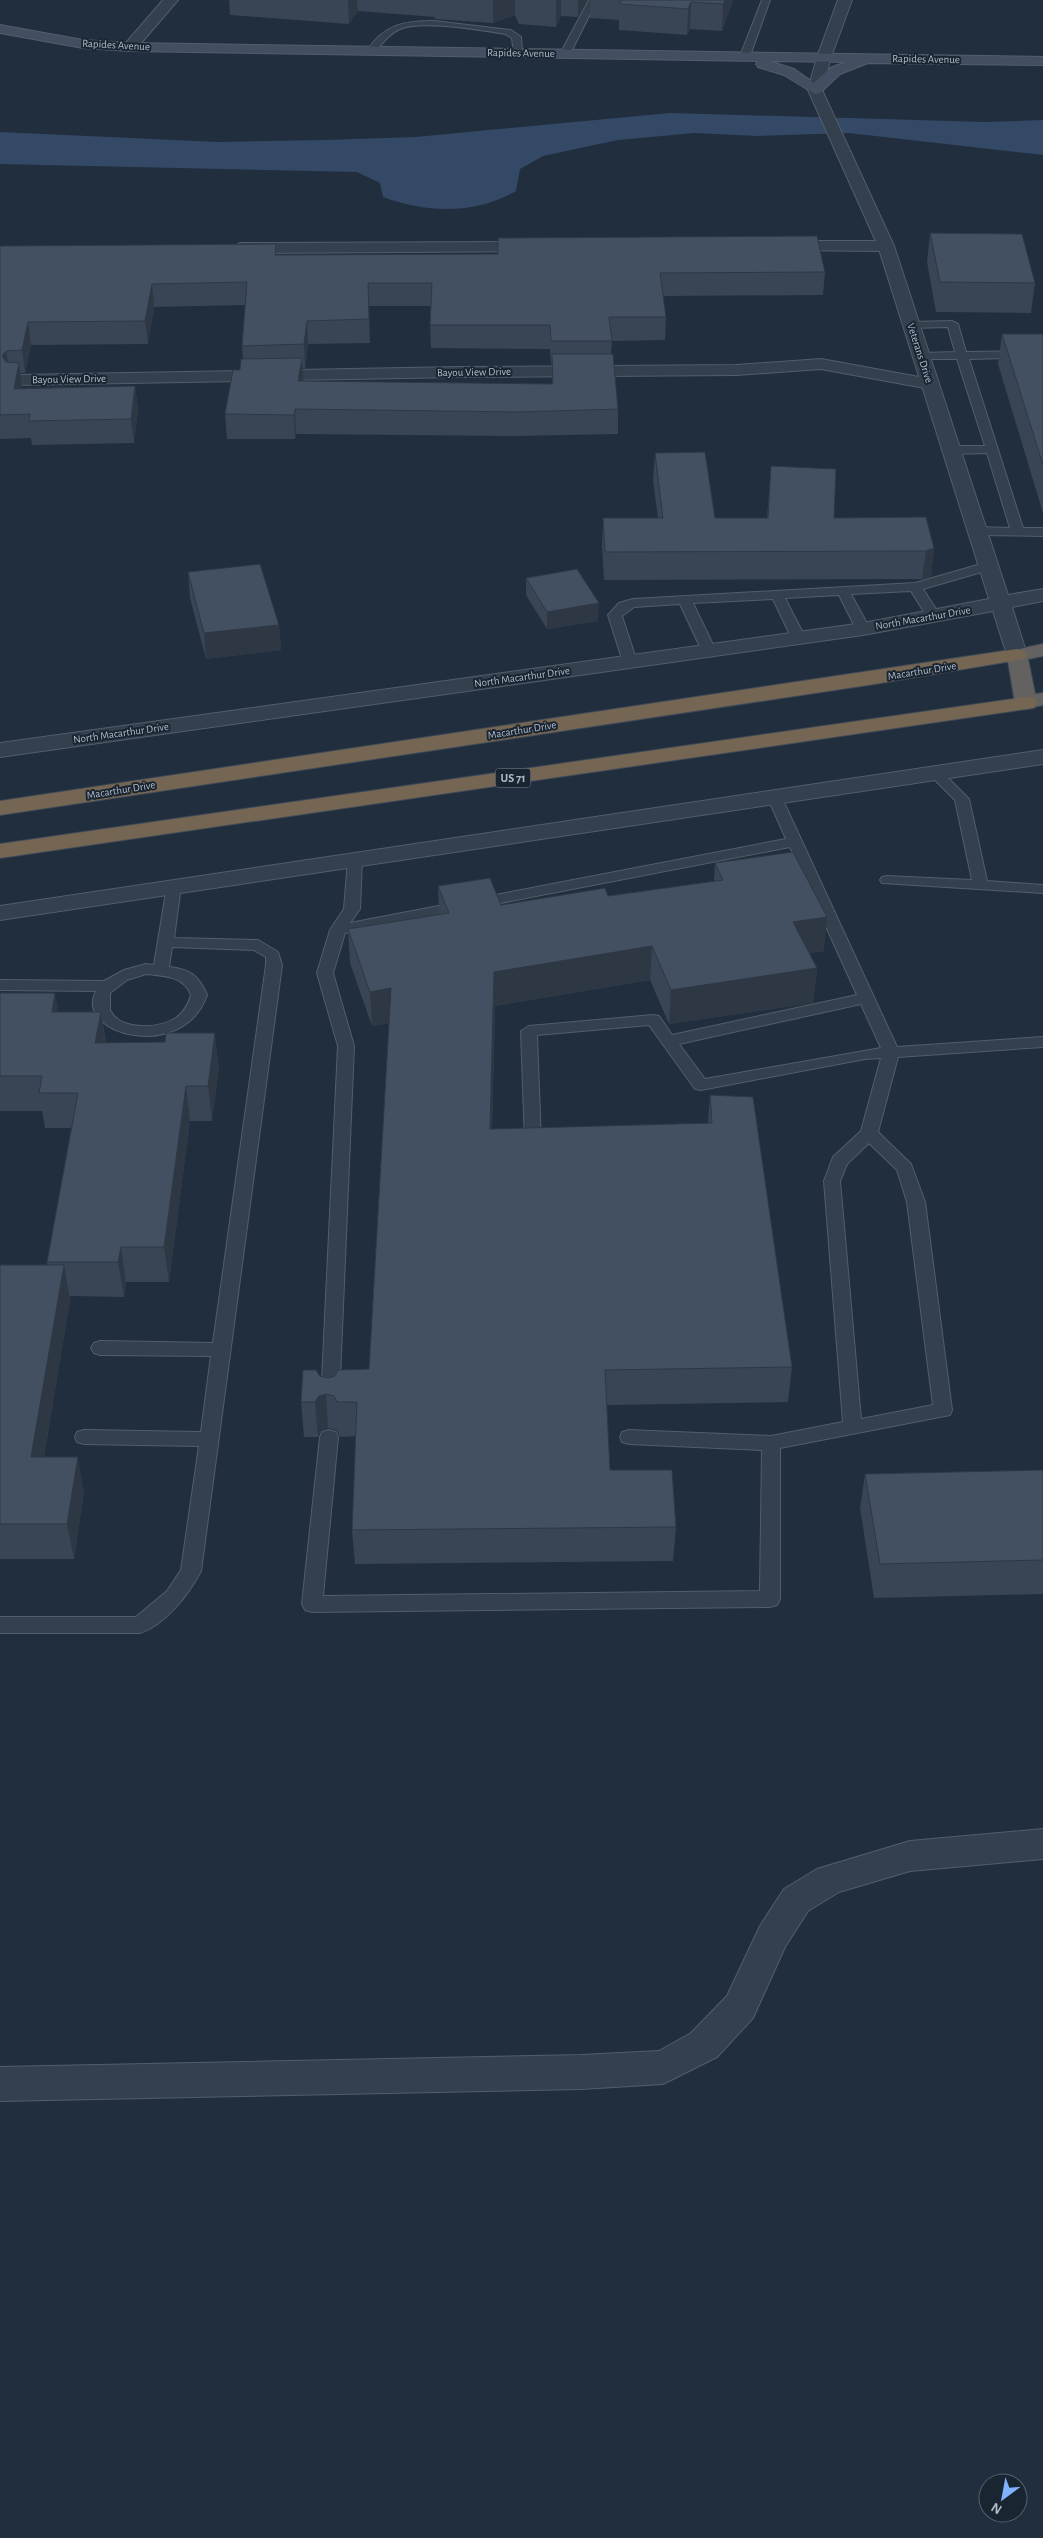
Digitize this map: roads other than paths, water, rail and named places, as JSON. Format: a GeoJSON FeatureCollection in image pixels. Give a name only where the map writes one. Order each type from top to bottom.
{"type":"FeatureCollection","features":[{"type":"Feature","properties":{"kind":"highway","name":"Macarthur Drive"},"geometry":{"type":"LineString","coordinates":[[0,808],[876,678],[1043,650]]}},
{"type":"Feature","properties":{"kind":"highway"},"geometry":{"type":"LineString","coordinates":[[1017,655],[1034,701]]}},
{"type":"Feature","properties":{"kind":"highway","name":"US 71"},"geometry":{"type":"LineString","coordinates":[[0,851],[1034,701]]}},
{"type":"Feature","properties":{"kind":"main road","name":"Rapides Avenue"},"geometry":{"type":"LineString","coordinates":[[0,29],[84,44],[130,47],[1043,61]]}},
{"type":"Feature","properties":{"kind":"main road"},"geometry":{"type":"LineString","coordinates":[[730,56],[789,72],[816,93],[835,71],[878,58]]}},
{"type":"Feature","properties":{"kind":"street"},"geometry":{"type":"LineString","coordinates":[[130,47],[171,0]]}},
{"type":"Feature","properties":{"kind":"street"},"geometry":{"type":"LineString","coordinates":[[816,93],[824,57],[845,0]]}},
{"type":"Feature","properties":{"kind":"street","name":"Veterans Drive"},"geometry":{"type":"LineString","coordinates":[[816,93],[886,246],[1017,655]]}},
{"type":"Feature","properties":{"kind":"street"},"geometry":{"type":"LineString","coordinates":[[766,246],[886,246]]}},
{"type":"Feature","properties":{"kind":"street"},"geometry":{"type":"LineString","coordinates":[[227,248],[546,247]]}},
{"type":"Feature","properties":{"kind":"street","name":"Bayou View Drive"},"geometry":{"type":"LineString","coordinates":[[16,380],[451,372],[736,370],[821,364],[930,384]]}},
{"type":"Feature","properties":{"kind":"street","name":"North Macarthur Drive"},"geometry":{"type":"LineString","coordinates":[[0,750],[863,629],[1043,595]]}},
{"type":"Feature","properties":{"kind":"street"},"geometry":{"type":"LineString","coordinates":[[0,912],[935,773],[1041,765]]}},
{"type":"Feature","properties":{"kind":"street"},"geometry":{"type":"LineString","coordinates":[[0,2084],[581,2072],[663,2066],[704,2045],[740,2007],[772,1937],[796,1900],[829,1880],[910,1856],[1043,1844]]}},
{"type":"Feature","properties":{"kind":"lane"},"geometry":{"type":"LineString","coordinates":[[565,54],[593,0]]}},
{"type":"Feature","properties":{"kind":"lane"},"geometry":{"type":"LineString","coordinates":[[745,56],[766,0]]}},
{"type":"Feature","properties":{"kind":"lane"},"geometry":{"type":"LineString","coordinates":[[372,51],[378,41],[397,27],[417,24],[508,32],[516,37],[517,53]]}},
{"type":"Feature","properties":{"kind":"lane"},"geometry":{"type":"LineString","coordinates":[[911,325],[952,324],[1018,532]]}},
{"type":"Feature","properties":{"kind":"lane"},"geometry":{"type":"LineString","coordinates":[[921,356],[1043,354]]}},
{"type":"Feature","properties":{"kind":"lane"},"geometry":{"type":"LineString","coordinates":[[952,450],[991,449]]}},
{"type":"Feature","properties":{"kind":"lane"},"geometry":{"type":"LineString","coordinates":[[978,531],[1043,532]]}},
{"type":"Feature","properties":{"kind":"lane"},"geometry":{"type":"LineString","coordinates":[[630,662],[616,622],[618,611],[633,603],[916,587],[936,583],[988,566]]}},
{"type":"Feature","properties":{"kind":"lane"},"geometry":{"type":"LineString","coordinates":[[916,587],[934,617]]}},
{"type":"Feature","properties":{"kind":"lane"},"geometry":{"type":"LineString","coordinates":[[843,591],[863,629]]}},
{"type":"Feature","properties":{"kind":"lane"},"geometry":{"type":"LineString","coordinates":[[777,595],[799,638]]}},
{"type":"Feature","properties":{"kind":"lane"},"geometry":{"type":"LineString","coordinates":[[685,600],[709,651]]}},
{"type":"Feature","properties":{"kind":"lane"},"geometry":{"type":"LineString","coordinates":[[935,773],[962,799],[980,884]]}},
{"type":"Feature","properties":{"kind":"lane"},"geometry":{"type":"LineString","coordinates":[[774,796],[891,1052],[868,1133],[839,1161],[832,1181],[853,1428]]}},
{"type":"Feature","properties":{"kind":"lane"},"geometry":{"type":"LineString","coordinates":[[338,930],[795,842]]}},
{"type":"Feature","properties":{"kind":"lane"},"geometry":{"type":"LineString","coordinates":[[330,1404],[346,1046],[325,973],[338,930],[352,909],[355,859]]}},
{"type":"Feature","properties":{"kind":"lane"},"geometry":{"type":"LineString","coordinates":[[887,880],[1043,889]]}},
{"type":"Feature","properties":{"kind":"lane"},"geometry":{"type":"LineString","coordinates":[[161,969],[174,886]]}},
{"type":"Feature","properties":{"kind":"lane"},"geometry":{"type":"LineString","coordinates":[[0,1625],[140,1625],[174,1597],[191,1571],[274,965],[273,955],[258,945],[166,942]]}},
{"type":"Feature","properties":{"kind":"lane"},"geometry":{"type":"LineString","coordinates":[[161,969],[177,972],[190,978],[197,987],[200,998],[196,1009],[187,1019],[156,1031],[138,1031],[112,1022],[103,1014],[100,1005],[101,995],[107,986],[131,972],[161,969]]}},
{"type":"Feature","properties":{"kind":"lane"},"geometry":{"type":"LineString","coordinates":[[0,985],[107,986]]}},
{"type":"Feature","properties":{"kind":"lane"},"geometry":{"type":"LineString","coordinates":[[669,1041],[866,998]]}},
{"type":"Feature","properties":{"kind":"lane"},"geometry":{"type":"LineString","coordinates":[[533,1143],[529,1031],[653,1020],[701,1086],[865,1054],[1043,1042]]}},
{"type":"Feature","properties":{"kind":"lane"},"geometry":{"type":"LineString","coordinates":[[629,1437],[771,1443],[943,1410],[916,1202],[905,1168],[868,1133]]}},
{"type":"Feature","properties":{"kind":"lane"},"geometry":{"type":"LineString","coordinates":[[100,1348],[222,1350]]}},
{"type":"Feature","properties":{"kind":"lane"},"geometry":{"type":"LineString","coordinates":[[84,1437],[210,1439]]}},
{"type":"Feature","properties":{"kind":"lane"},"geometry":{"type":"LineString","coordinates":[[329,1437],[312,1604],[770,1599],[771,1443]]}},
{"type":"Feature","properties":{"kind":"water"},"geometry":{"type":"Polygon","coordinates":[[[670,113],[986,122],[1043,120],[1043,155],[849,133],[758,136],[694,133],[618,140],[543,156],[520,169],[516,191],[484,204],[450,209],[416,206],[383,197],[380,183],[357,172],[0,164],[0,132],[218,142],[325,140],[416,137],[670,113]]]}}]}
